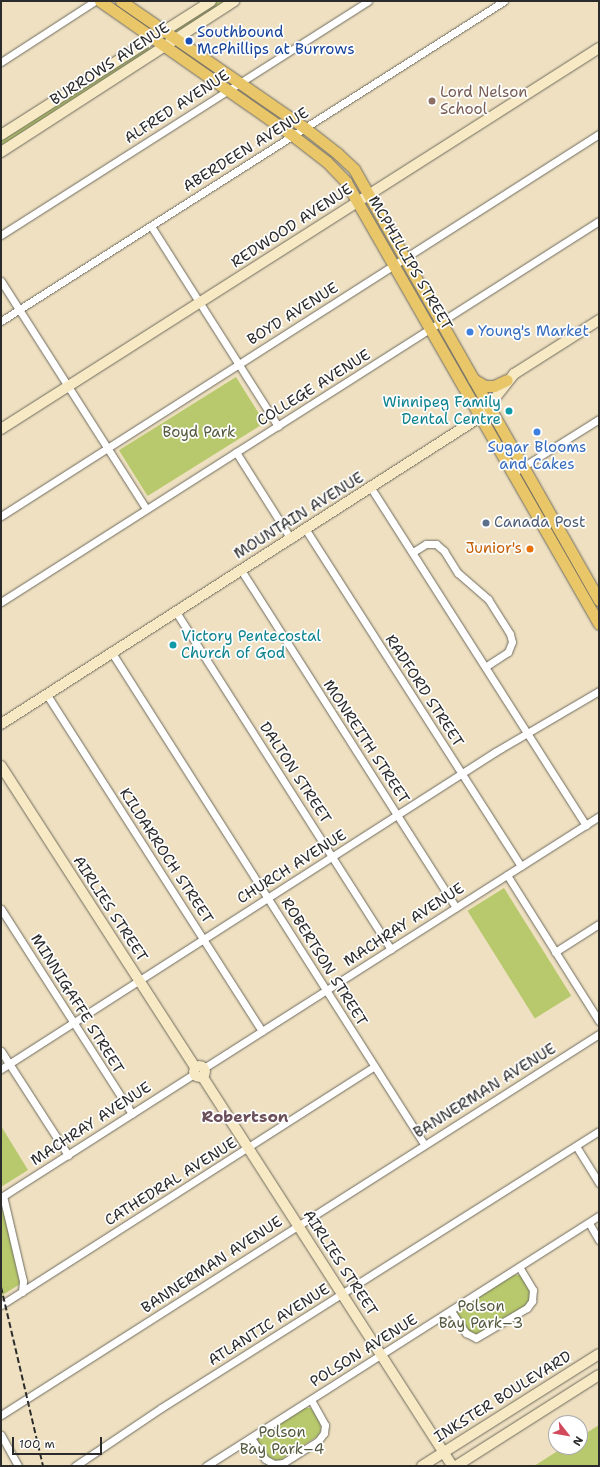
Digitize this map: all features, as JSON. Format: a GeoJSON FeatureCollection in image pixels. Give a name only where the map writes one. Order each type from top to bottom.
{"type":"FeatureCollection","features":[{"type":"Feature","properties":{"kind":"main road","name":"MCPHILLIPS STREET"},"geometry":{"type":"LineString","coordinates":[[100,1],[292,135],[338,172],[358,202],[395,265],[480,417],[598,620]]}},
{"type":"Feature","properties":{"kind":"main road","name":"MCPHILLIPS STREET"},"geometry":{"type":"LineString","coordinates":[[121,1],[305,128],[347,162],[406,258],[488,406],[599,600]]}},
{"type":"Feature","properties":{"kind":"main road"},"geometry":{"type":"LineString","coordinates":[[473,379],[485,386],[494,386],[507,380]]}},
{"type":"Feature","properties":{"kind":"street"},"geometry":{"type":"LineString","coordinates":[[1,62],[95,1]]}},
{"type":"Feature","properties":{"kind":"street","name":"BURROWS AVENUE"},"geometry":{"type":"LineString","coordinates":[[1,136],[211,1]]}},
{"type":"Feature","properties":{"kind":"street","name":"BURROWS AVENUE"},"geometry":{"type":"LineString","coordinates":[[1,152],[234,1]]}},
{"type":"Feature","properties":{"kind":"street","name":"ALFRED AVENUE"},"geometry":{"type":"LineString","coordinates":[[1,235],[368,1]]}},
{"type":"Feature","properties":{"kind":"street","name":"ABERDEEN AVENUE"},"geometry":{"type":"LineString","coordinates":[[1,321],[504,1]]}},
{"type":"Feature","properties":{"kind":"street","name":"REDWOOD AVENUE"},"geometry":{"type":"LineString","coordinates":[[1,429],[599,48]]}},
{"type":"Feature","properties":{"kind":"street","name":"BOYD AVENUE"},"geometry":{"type":"LineString","coordinates":[[1,516],[599,134]]}},
{"type":"Feature","properties":{"kind":"street","name":"COLLEGE AVENUE"},"geometry":{"type":"LineString","coordinates":[[1,602],[599,221]]}},
{"type":"Feature","properties":{"kind":"street"},"geometry":{"type":"LineString","coordinates":[[151,226],[278,426]]}},
{"type":"Feature","properties":{"kind":"street"},"geometry":{"type":"LineString","coordinates":[[1,281],[146,509]]}},
{"type":"Feature","properties":{"kind":"street","name":"MOUNTAIN AVENUE"},"geometry":{"type":"LineString","coordinates":[[1,724],[306,530],[480,417],[507,380],[599,320]]}},
{"type":"Feature","properties":{"kind":"street"},"geometry":{"type":"LineString","coordinates":[[513,474],[599,419]]}},
{"type":"Feature","properties":{"kind":"street"},"geometry":{"type":"LineString","coordinates":[[236,452],[291,539]]}},
{"type":"Feature","properties":{"kind":"street"},"geometry":{"type":"LineString","coordinates":[[371,488],[586,825]]}},
{"type":"Feature","properties":{"kind":"street","name":"RADFORD STREET"},"geometry":{"type":"LineString","coordinates":[[306,530],[521,866]]}},
{"type":"Feature","properties":{"kind":"street"},"geometry":{"type":"LineString","coordinates":[[413,552],[426,544],[436,544],[444,551],[458,573],[488,599],[503,623],[512,642],[508,652],[485,666]]}},
{"type":"Feature","properties":{"kind":"street","name":"MONREITH STREET"},"geometry":{"type":"LineString","coordinates":[[241,570],[456,908]]}},
{"type":"Feature","properties":{"kind":"street","name":"DALTON STREET"},"geometry":{"type":"LineString","coordinates":[[176,612],[392,949]]}},
{"type":"Feature","properties":{"kind":"street","name":"ROBERTSON STREET"},"geometry":{"type":"LineString","coordinates":[[112,653],[424,1144]]}},
{"type":"Feature","properties":{"kind":"street","name":"CHURCH AVENUE"},"geometry":{"type":"LineString","coordinates":[[1,1069],[203,938],[462,774],[527,733],[599,691]]}},
{"type":"Feature","properties":{"kind":"street","name":"KILDARROCH STREET"},"geometry":{"type":"LineString","coordinates":[[47,695],[262,1031]]}},
{"type":"Feature","properties":{"kind":"street","name":"AIRLIES STREET"},"geometry":{"type":"LineString","coordinates":[[1,766],[138,980],[250,1147],[342,1295],[452,1466]]}},
{"type":"Feature","properties":{"kind":"street","name":"MACHRAY AVENUE"},"geometry":{"type":"LineString","coordinates":[[22,1292],[23,1281],[3,1196],[599,816]]}},
{"type":"Feature","properties":{"kind":"street"},"geometry":{"type":"LineString","coordinates":[[507,875],[599,1021]]}},
{"type":"Feature","properties":{"kind":"street","name":"MINNIGAFFE STREET"},"geometry":{"type":"LineString","coordinates":[[1,909],[132,1114]]}},
{"type":"Feature","properties":{"kind":"street"},"geometry":{"type":"LineString","coordinates":[[555,952],[599,924]]}},
{"type":"Feature","properties":{"kind":"street","name":"BANNERMAN AVENUE"},"geometry":{"type":"LineString","coordinates":[[1,1416],[424,1144],[599,1034]]}},
{"type":"Feature","properties":{"kind":"street"},"geometry":{"type":"LineString","coordinates":[[1,1051],[68,1155]]}},
{"type":"Feature","properties":{"kind":"street","name":"CATHEDRAL AVENUE"},"geometry":{"type":"LineString","coordinates":[[1,1305],[250,1147],[374,1066]]}},
{"type":"Feature","properties":{"kind":"street","name":"ATLANTIC AVENUE"},"geometry":{"type":"LineString","coordinates":[[75,1466],[161,1408],[342,1295],[599,1131]]}},
{"type":"Feature","properties":{"kind":"street"},"geometry":{"type":"LineString","coordinates":[[576,1146],[599,1183]]}},
{"type":"Feature","properties":{"kind":"street","name":"POLSON AVENUE"},"geometry":{"type":"LineString","coordinates":[[206,1466],[599,1216]]}},
{"type":"Feature","properties":{"kind":"street"},"geometry":{"type":"LineString","coordinates":[[589,1223],[599,1240]]}},
{"type":"Feature","properties":{"kind":"street"},"geometry":{"type":"LineString","coordinates":[[451,1311],[466,1334],[476,1338],[527,1308],[532,1301],[533,1290],[519,1267]]}},
{"type":"Feature","properties":{"kind":"street","name":"INKSTER BOULEVARD"},"geometry":{"type":"LineString","coordinates":[[422,1466],[599,1354]]}},
{"type":"Feature","properties":{"kind":"street"},"geometry":{"type":"LineString","coordinates":[[456,1466],[599,1375]]}},
{"type":"Feature","properties":{"kind":"street","name":"POLSON AVENUE"},"geometry":{"type":"LineString","coordinates":[[251,1438],[265,1459],[271,1464],[283,1463],[301,1452],[320,1439],[325,1430],[324,1421],[311,1400]]}},
{"type":"Feature","properties":{"kind":"street"},"geometry":{"type":"LineString","coordinates":[[1,1435],[18,1466]]}},
{"type":"Feature","properties":{"kind":"green space"},"geometry":{"type":"Polygon","coordinates":[[[217,1],[227,1],[178,32],[176,31],[177,27],[217,1]]]}},
{"type":"Feature","properties":{"kind":"green space"},"geometry":{"type":"Polygon","coordinates":[[[149,46],[152,49],[1,147],[1,139],[149,46]]]}},
{"type":"Feature","properties":{"kind":"green space","name":"Boyd Park"},"geometry":{"type":"Polygon","coordinates":[[[236,377],[265,423],[148,496],[119,450],[236,377]]]}},
{"type":"Feature","properties":{"kind":"green space"},"geometry":{"type":"Polygon","coordinates":[[[504,888],[571,996],[535,1018],[468,911],[504,888]]]}},
{"type":"Feature","properties":{"kind":"green space"},"geometry":{"type":"Polygon","coordinates":[[[1,1126],[28,1170],[1,1187],[1,1126]]]}},
{"type":"Feature","properties":{"kind":"green space"},"geometry":{"type":"Polygon","coordinates":[[[1,1201],[20,1284],[1,1296],[1,1201]]]}},
{"type":"Feature","properties":{"kind":"green space","name":"Polson Bay Park–3"},"geometry":{"type":"Polygon","coordinates":[[[514,1275],[521,1275],[529,1289],[531,1297],[525,1306],[483,1332],[476,1334],[467,1331],[457,1315],[458,1310],[514,1275]]]}},
{"type":"Feature","properties":{"kind":"green space","name":"Polson Bay Park–4"},"geometry":{"type":"Polygon","coordinates":[[[304,1408],[311,1408],[320,1422],[321,1430],[318,1436],[279,1461],[267,1458],[257,1439],[304,1408]]]}},
{"type":"Feature","properties":{"kind":"green space"},"geometry":{"type":"Polygon","coordinates":[[[599,1425],[599,1466],[534,1466],[551,1455],[588,1455],[588,1432],[599,1425]]]}},
{"type":"Feature","properties":{"kind":"railway"},"geometry":{"type":"LineString","coordinates":[[1,1287],[43,1466]]}},
{"type":"Feature","properties":{"kind":"place","name":"Southbound McPhillips at Burrows"},"geometry":{"type":"Point","coordinates":[189,41]}},
{"type":"Feature","properties":{"kind":"place","name":"Lord Nelson School"},"geometry":{"type":"Point","coordinates":[432,101]}},
{"type":"Feature","properties":{"kind":"place","name":"Young's Market"},"geometry":{"type":"Point","coordinates":[470,332]}},
{"type":"Feature","properties":{"kind":"place","name":"Winnipeg Family Dental Centre"},"geometry":{"type":"Point","coordinates":[509,411]}},
{"type":"Feature","properties":{"kind":"place","name":"Sugar Blooms and Cakes"},"geometry":{"type":"Point","coordinates":[537,432]}},
{"type":"Feature","properties":{"kind":"place","name":"Canada Post"},"geometry":{"type":"Point","coordinates":[486,523]}},
{"type":"Feature","properties":{"kind":"place","name":"Junior's"},"geometry":{"type":"Point","coordinates":[530,549]}},
{"type":"Feature","properties":{"kind":"place","name":"Victory Pentecostal Church of God"},"geometry":{"type":"Point","coordinates":[173,645]}},
{"type":"Feature","properties":{"kind":"district","name":"Robertson"},"geometry":{"type":"Point","coordinates":[245,1117]}}]}
